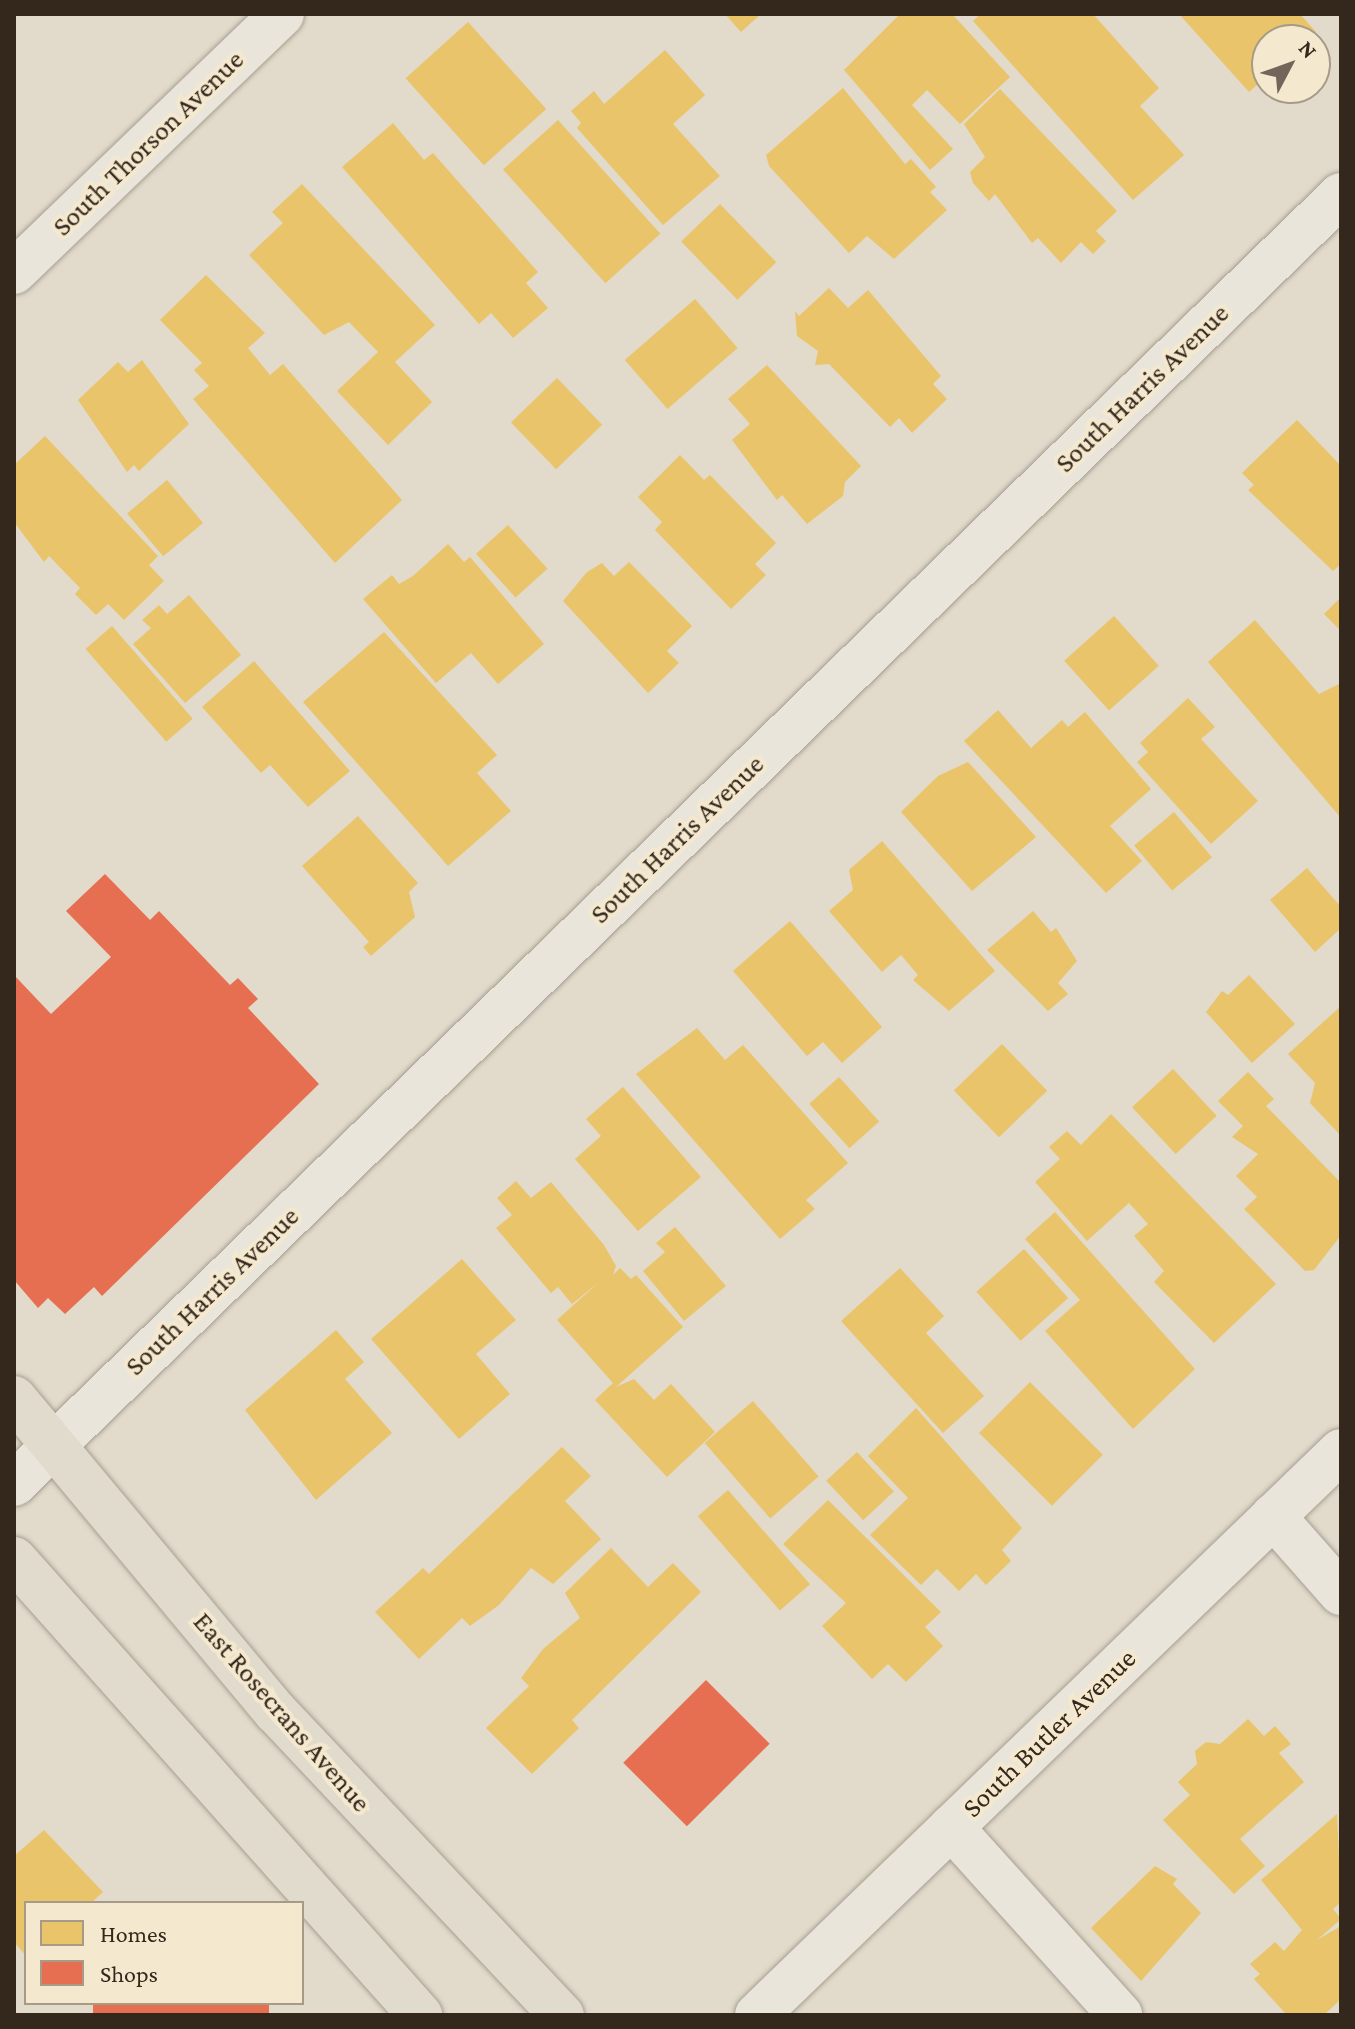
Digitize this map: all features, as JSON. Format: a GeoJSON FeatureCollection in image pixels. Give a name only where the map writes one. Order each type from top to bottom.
{"type":"FeatureCollection","features":[{"type":"Feature","properties":{"kind":"main road","name":"East Rosecrans Avenue"},"geometry":{"type":"LineString","coordinates":[[14,1398],[55,1443],[276,1712],[562,2015]]}},
{"type":"Feature","properties":{"kind":"main road"},"geometry":{"type":"LineString","coordinates":[[14,1559],[420,2015]]}},
{"type":"Feature","properties":{"kind":"street","name":"South Thorson Avenue"},"geometry":{"type":"LineString","coordinates":[[14,272],[282,14]]}},
{"type":"Feature","properties":{"kind":"street","name":"South Harris Avenue"},"geometry":{"type":"LineString","coordinates":[[14,1484],[1341,195]]}},
{"type":"Feature","properties":{"kind":"street","name":"South Butler Avenue"},"geometry":{"type":"LineString","coordinates":[[757,2015],[1341,1451]]}},
{"type":"Feature","properties":{"kind":"street"},"geometry":{"type":"LineString","coordinates":[[1273,1516],[1341,1593]]}},
{"type":"Feature","properties":{"kind":"street"},"geometry":{"type":"LineString","coordinates":[[951,1827],[1120,2015]]}},
{"type":"Feature","properties":{"kind":"building: Homes"},"geometry":{"type":"Polygon","coordinates":[[[725,14],[761,14],[741,32],[725,14]]]}},
{"type":"Feature","properties":{"kind":"building: Homes"},"geometry":{"type":"Polygon","coordinates":[[[900,14],[952,14],[1010,77],[960,124],[927,90],[912,105],[953,149],[930,170],[844,70],[900,14]]]}},
{"type":"Feature","properties":{"kind":"building: Homes"},"geometry":{"type":"Polygon","coordinates":[[[980,14],[1093,14],[1159,88],[1140,106],[1184,155],[1133,200],[973,21],[980,14]]]}},
{"type":"Feature","properties":{"kind":"building: Homes"},"geometry":{"type":"Polygon","coordinates":[[[1179,14],[1300,14],[1309,24],[1251,24],[1249,92],[1179,14]]]}},
{"type":"Feature","properties":{"kind":"building: Homes"},"geometry":{"type":"Polygon","coordinates":[[[468,22],[546,109],[484,165],[406,78],[468,22]]]}},
{"type":"Feature","properties":{"kind":"building: Homes"},"geometry":{"type":"Polygon","coordinates":[[[665,50],[705,95],[673,124],[720,176],[663,225],[577,128],[581,123],[571,111],[594,91],[604,104],[665,50]]]}},
{"type":"Feature","properties":{"kind":"building: Homes"},"geometry":{"type":"Polygon","coordinates":[[[843,88],[905,164],[911,159],[936,187],[930,192],[947,210],[894,259],[867,236],[849,253],[769,166],[766,155],[843,88]]]}},
{"type":"Feature","properties":{"kind":"building: Homes"},"geometry":{"type":"Polygon","coordinates":[[[1000,89],[1117,211],[1096,231],[1106,241],[1093,254],[1081,242],[1061,263],[1038,238],[1032,243],[995,194],[989,201],[973,183],[970,172],[985,157],[964,124],[1000,89]]]}},
{"type":"Feature","properties":{"kind":"building: Homes"},"geometry":{"type":"Polygon","coordinates":[[[558,120],[660,234],[605,283],[503,170],[558,120]]]}},
{"type":"Feature","properties":{"kind":"building: Homes"},"geometry":{"type":"Polygon","coordinates":[[[393,123],[424,160],[433,153],[538,272],[526,283],[548,308],[513,338],[491,313],[479,324],[342,167],[393,123]]]}},
{"type":"Feature","properties":{"kind":"building: Homes"},"geometry":{"type":"Polygon","coordinates":[[[302,184],[435,325],[395,362],[432,402],[388,445],[337,391],[378,352],[349,322],[324,335],[249,255],[283,223],[272,212],[302,184]]]}},
{"type":"Feature","properties":{"kind":"building: Homes"},"geometry":{"type":"Polygon","coordinates":[[[720,204],[776,262],[737,300],[681,242],[720,204]]]}},
{"type":"Feature","properties":{"kind":"building: Homes"},"geometry":{"type":"Polygon","coordinates":[[[206,275],[265,333],[248,348],[270,375],[283,364],[402,500],[335,563],[193,399],[209,386],[194,370],[202,363],[160,320],[206,275]]]}},
{"type":"Feature","properties":{"kind":"building: Homes"},"geometry":{"type":"Polygon","coordinates":[[[829,288],[848,308],[868,290],[941,376],[933,384],[947,399],[912,433],[899,418],[890,427],[829,364],[815,365],[818,351],[797,336],[795,311],[799,316],[829,288]]]}},
{"type":"Feature","properties":{"kind":"building: Homes"},"geometry":{"type":"Polygon","coordinates":[[[695,299],[738,348],[667,409],[625,360],[695,299]]]}},
{"type":"Feature","properties":{"kind":"building: Homes"},"geometry":{"type":"Polygon","coordinates":[[[142,360],[189,424],[139,471],[134,465],[127,472],[78,400],[118,362],[128,372],[142,360]]]}},
{"type":"Feature","properties":{"kind":"building: Homes"},"geometry":{"type":"Polygon","coordinates":[[[767,365],[861,466],[845,482],[843,496],[807,524],[782,495],[777,500],[732,440],[750,424],[728,399],[767,365]]]}},
{"type":"Feature","properties":{"kind":"building: Homes"},"geometry":{"type":"Polygon","coordinates":[[[557,378],[602,425],[556,469],[511,422],[557,378]]]}},
{"type":"Feature","properties":{"kind":"building: Homes"},"geometry":{"type":"Polygon","coordinates":[[[1297,420],[1341,466],[1341,564],[1333,571],[1248,490],[1254,485],[1242,473],[1297,420]]]}},
{"type":"Feature","properties":{"kind":"building: Homes"},"geometry":{"type":"Polygon","coordinates":[[[45,436],[158,556],[149,565],[164,581],[124,620],[108,604],[96,615],[75,594],[80,588],[49,556],[44,562],[14,522],[14,465],[45,436]]]}},
{"type":"Feature","properties":{"kind":"building: Homes"},"geometry":{"type":"Polygon","coordinates":[[[680,455],[704,480],[710,475],[776,543],[755,564],[766,575],[731,609],[655,530],[662,522],[638,497],[680,455]]]}},
{"type":"Feature","properties":{"kind":"building: Homes"},"geometry":{"type":"Polygon","coordinates":[[[167,480],[203,523],[163,556],[127,513],[167,480]]]}},
{"type":"Feature","properties":{"kind":"building: Homes"},"geometry":{"type":"Polygon","coordinates":[[[508,525],[547,569],[516,598],[476,554],[508,525]]]}},
{"type":"Feature","properties":{"kind":"building: Homes"},"geometry":{"type":"Polygon","coordinates":[[[448,544],[464,562],[470,557],[544,644],[498,684],[471,653],[436,683],[363,599],[392,575],[399,584],[413,576],[448,544]]]}},
{"type":"Feature","properties":{"kind":"building: Homes"},"geometry":{"type":"Polygon","coordinates":[[[629,562],[692,626],[667,651],[679,663],[648,693],[563,601],[587,572],[602,563],[614,576],[629,562]]]}},
{"type":"Feature","properties":{"kind":"building: Homes"},"geometry":{"type":"Polygon","coordinates":[[[189,595],[241,655],[185,703],[133,644],[151,628],[142,620],[159,605],[167,614],[189,595]]]}},
{"type":"Feature","properties":{"kind":"building: Homes"},"geometry":{"type":"Polygon","coordinates":[[[1341,597],[1341,631],[1324,614],[1341,597]]]}},
{"type":"Feature","properties":{"kind":"building: Homes"},"geometry":{"type":"Polygon","coordinates":[[[1114,616],[1159,666],[1109,711],[1064,661],[1114,616]]]}},
{"type":"Feature","properties":{"kind":"building: Homes"},"geometry":{"type":"Polygon","coordinates":[[[1255,620],[1319,694],[1341,683],[1341,818],[1208,662],[1255,620]]]}},
{"type":"Feature","properties":{"kind":"building: Homes"},"geometry":{"type":"Polygon","coordinates":[[[112,626],[193,719],[166,742],[86,649],[112,626]]]}},
{"type":"Feature","properties":{"kind":"building: Homes"},"geometry":{"type":"Polygon","coordinates":[[[384,632],[497,755],[477,773],[511,811],[448,866],[303,702],[384,632]]]}},
{"type":"Feature","properties":{"kind":"building: Homes"},"geometry":{"type":"Polygon","coordinates":[[[254,661],[350,771],[308,807],[270,765],[261,773],[202,707],[254,661]]]}},
{"type":"Feature","properties":{"kind":"building: Homes"},"geometry":{"type":"Polygon","coordinates":[[[1188,698],[1215,727],[1201,739],[1258,801],[1211,844],[1137,762],[1148,752],[1140,743],[1188,698]]]}},
{"type":"Feature","properties":{"kind":"building: Homes"},"geometry":{"type":"Polygon","coordinates":[[[998,710],[1031,748],[1062,720],[1068,727],[1085,712],[1151,789],[1110,826],[1142,861],[1106,893],[964,741],[998,710]]]}},
{"type":"Feature","properties":{"kind":"building: Homes"},"geometry":{"type":"Polygon","coordinates":[[[968,762],[1036,837],[972,891],[901,812],[938,776],[968,762]]]}},
{"type":"Feature","properties":{"kind":"building: Homes"},"geometry":{"type":"Polygon","coordinates":[[[1174,812],[1212,857],[1172,891],[1134,845],[1174,812]]]}},
{"type":"Feature","properties":{"kind":"building: Homes"},"geometry":{"type":"Polygon","coordinates":[[[358,816],[418,883],[409,892],[415,917],[371,956],[363,947],[369,942],[302,866],[358,816]]]}},
{"type":"Feature","properties":{"kind":"building: Homes"},"geometry":{"type":"Polygon","coordinates":[[[882,841],[995,971],[949,1011],[913,980],[918,975],[901,955],[882,972],[829,911],[853,890],[849,870],[882,841]]]}},
{"type":"Feature","properties":{"kind":"building: Homes"},"geometry":{"type":"Polygon","coordinates":[[[1307,868],[1341,907],[1341,928],[1315,952],[1270,900],[1307,868]]]}},
{"type":"Feature","properties":{"kind":"building: Homes"},"geometry":{"type":"Polygon","coordinates":[[[1033,911],[1051,932],[1056,928],[1077,961],[1058,983],[1068,994],[1048,1011],[987,950],[1033,911]]]}},
{"type":"Feature","properties":{"kind":"building: Homes"},"geometry":{"type":"Polygon","coordinates":[[[790,921],[882,1027],[842,1063],[823,1042],[807,1056],[733,971],[790,921]]]}},
{"type":"Feature","properties":{"kind":"building: Homes"},"geometry":{"type":"Polygon","coordinates":[[[1249,975],[1295,1024],[1252,1063],[1206,1012],[1222,991],[1228,995],[1249,975]]]}},
{"type":"Feature","properties":{"kind":"building: Homes"},"geometry":{"type":"Polygon","coordinates":[[[1341,1006],[1341,1136],[1310,1103],[1315,1083],[1288,1054],[1341,1006]]]}},
{"type":"Feature","properties":{"kind":"building: Homes"},"geometry":{"type":"Polygon","coordinates":[[[697,1028],[725,1060],[743,1045],[848,1163],[806,1200],[815,1209],[780,1239],[636,1074],[697,1028]]]}},
{"type":"Feature","properties":{"kind":"building: Homes"},"geometry":{"type":"Polygon","coordinates":[[[1002,1044],[1047,1091],[999,1137],[954,1091],[1002,1044]]]}},
{"type":"Feature","properties":{"kind":"building: Homes"},"geometry":{"type":"Polygon","coordinates":[[[1173,1069],[1217,1116],[1176,1154],[1132,1107],[1173,1069]]]}},
{"type":"Feature","properties":{"kind":"building: Homes"},"geometry":{"type":"Polygon","coordinates":[[[1248,1072],[1274,1099],[1266,1106],[1341,1183],[1341,1235],[1314,1270],[1305,1271],[1244,1209],[1257,1197],[1236,1176],[1258,1154],[1232,1137],[1243,1126],[1218,1101],[1248,1072]]]}},
{"type":"Feature","properties":{"kind":"building: Homes"},"geometry":{"type":"Polygon","coordinates":[[[839,1077],[879,1122],[849,1148],[809,1104],[839,1077]]]}},
{"type":"Feature","properties":{"kind":"building: Homes"},"geometry":{"type":"Polygon","coordinates":[[[623,1087],[701,1177],[638,1231],[575,1159],[601,1136],[586,1119],[623,1087]]]}},
{"type":"Feature","properties":{"kind":"building: Homes"},"geometry":{"type":"Polygon","coordinates":[[[1111,1114],[1276,1284],[1214,1343],[1154,1282],[1164,1271],[1134,1236],[1148,1224],[1129,1203],[1087,1241],[1035,1182],[1060,1159],[1049,1147],[1067,1131],[1081,1145],[1111,1114]]]}},
{"type":"Feature","properties":{"kind":"building: Homes"},"geometry":{"type":"Polygon","coordinates":[[[516,1181],[531,1198],[551,1182],[604,1245],[616,1266],[613,1275],[620,1268],[631,1279],[636,1275],[683,1327],[616,1387],[634,1379],[654,1400],[671,1384],[715,1432],[667,1477],[595,1400],[613,1383],[557,1320],[599,1282],[572,1304],[558,1287],[551,1293],[496,1228],[512,1215],[497,1198],[516,1181]]]}},
{"type":"Feature","properties":{"kind":"building: Homes"},"geometry":{"type":"Polygon","coordinates":[[[1055,1212],[1195,1369],[1133,1429],[1045,1331],[1080,1300],[1025,1239],[1055,1212]]]}},
{"type":"Feature","properties":{"kind":"building: Homes"},"geometry":{"type":"Polygon","coordinates":[[[675,1227],[726,1286],[684,1321],[643,1271],[665,1252],[656,1243],[675,1227]]]}},
{"type":"Feature","properties":{"kind":"building: Homes"},"geometry":{"type":"Polygon","coordinates":[[[1024,1249],[1068,1298],[1021,1341],[976,1292],[1024,1249]]]}},
{"type":"Feature","properties":{"kind":"building: Homes"},"geometry":{"type":"Polygon","coordinates":[[[462,1259],[516,1320],[476,1354],[510,1394],[459,1439],[371,1339],[462,1259]]]}},
{"type":"Feature","properties":{"kind":"building: Homes"},"geometry":{"type":"Polygon","coordinates":[[[900,1268],[944,1316],[926,1333],[984,1396],[943,1433],[841,1321],[900,1268]]]}},
{"type":"Feature","properties":{"kind":"building: Homes"},"geometry":{"type":"Polygon","coordinates":[[[336,1330],[364,1362],[345,1379],[392,1433],[316,1500],[245,1410],[336,1330]]]}},
{"type":"Feature","properties":{"kind":"building: Homes"},"geometry":{"type":"Polygon","coordinates":[[[1030,1382],[1103,1455],[1052,1506],[979,1433],[1030,1382]]]}},
{"type":"Feature","properties":{"kind":"building: Homes"},"geometry":{"type":"Polygon","coordinates":[[[753,1401],[819,1476],[770,1518],[705,1443],[753,1401]]]}},
{"type":"Feature","properties":{"kind":"building: Homes"},"geometry":{"type":"Polygon","coordinates":[[[916,1408],[1022,1528],[1002,1550],[1011,1561],[986,1585],[976,1574],[959,1591],[937,1569],[921,1585],[870,1535],[908,1498],[868,1456],[916,1408]]]}},
{"type":"Feature","properties":{"kind":"building: Homes"},"geometry":{"type":"Polygon","coordinates":[[[562,1447],[591,1476],[565,1501],[601,1539],[553,1584],[531,1568],[499,1605],[470,1626],[462,1618],[419,1659],[375,1612],[423,1568],[429,1574],[562,1447]]]}},
{"type":"Feature","properties":{"kind":"building: Homes"},"geometry":{"type":"Polygon","coordinates":[[[857,1452],[894,1491],[863,1520],[826,1481],[857,1452]]]}},
{"type":"Feature","properties":{"kind":"building: Homes"},"geometry":{"type":"Polygon","coordinates":[[[728,1490],[810,1584],[780,1611],[698,1516],[728,1490]]]}},
{"type":"Feature","properties":{"kind":"building: Homes"},"geometry":{"type":"Polygon","coordinates":[[[828,1500],[941,1612],[925,1627],[943,1646],[906,1682],[888,1664],[872,1679],[822,1626],[846,1603],[783,1544],[828,1500]]]}},
{"type":"Feature","properties":{"kind":"building: Homes"},"geometry":{"type":"Polygon","coordinates":[[[611,1548],[648,1587],[673,1563],[701,1592],[572,1720],[579,1728],[532,1774],[486,1728],[529,1686],[521,1678],[543,1649],[580,1618],[565,1593],[611,1548]]]}},
{"type":"Feature","properties":{"kind":"building: Homes"},"geometry":{"type":"Polygon","coordinates":[[[1248,1719],[1264,1736],[1275,1726],[1291,1744],[1279,1753],[1304,1782],[1240,1839],[1265,1866],[1234,1894],[1163,1820],[1190,1795],[1178,1782],[1197,1764],[1195,1751],[1206,1742],[1220,1744],[1248,1719]]]}},
{"type":"Feature","properties":{"kind":"building: Homes"},"geometry":{"type":"Polygon","coordinates":[[[1337,1814],[1341,1902],[1333,1909],[1341,1919],[1317,1940],[1341,1926],[1341,1999],[1324,2015],[1287,2015],[1254,1979],[1260,1974],[1250,1964],[1275,1942],[1284,1951],[1302,1930],[1261,1880],[1337,1814]]]}},
{"type":"Feature","properties":{"kind":"building: Homes"},"geometry":{"type":"Polygon","coordinates":[[[44,1830],[103,1892],[93,1901],[24,1901],[24,1954],[14,1942],[14,1856],[44,1830]]]}},
{"type":"Feature","properties":{"kind":"building: Homes"},"geometry":{"type":"Polygon","coordinates":[[[1155,1866],[1177,1879],[1173,1884],[1201,1913],[1141,1981],[1091,1928],[1155,1866]]]}},
{"type":"Feature","properties":{"kind":"building: Shops"},"geometry":{"type":"Polygon","coordinates":[[[105,874],[150,920],[159,911],[230,985],[238,978],[258,999],[248,1008],[319,1084],[102,1296],[94,1287],[65,1314],[48,1298],[38,1308],[14,1280],[14,975],[51,1014],[111,957],[66,911],[105,874]]]}},
{"type":"Feature","properties":{"kind":"building: Shops"},"geometry":{"type":"Polygon","coordinates":[[[706,1680],[770,1744],[687,1826],[623,1763],[706,1680]]]}},
{"type":"Feature","properties":{"kind":"building: Shops"},"geometry":{"type":"Polygon","coordinates":[[[93,2005],[269,2005],[269,2015],[93,2015],[93,2005]]]}}]}
